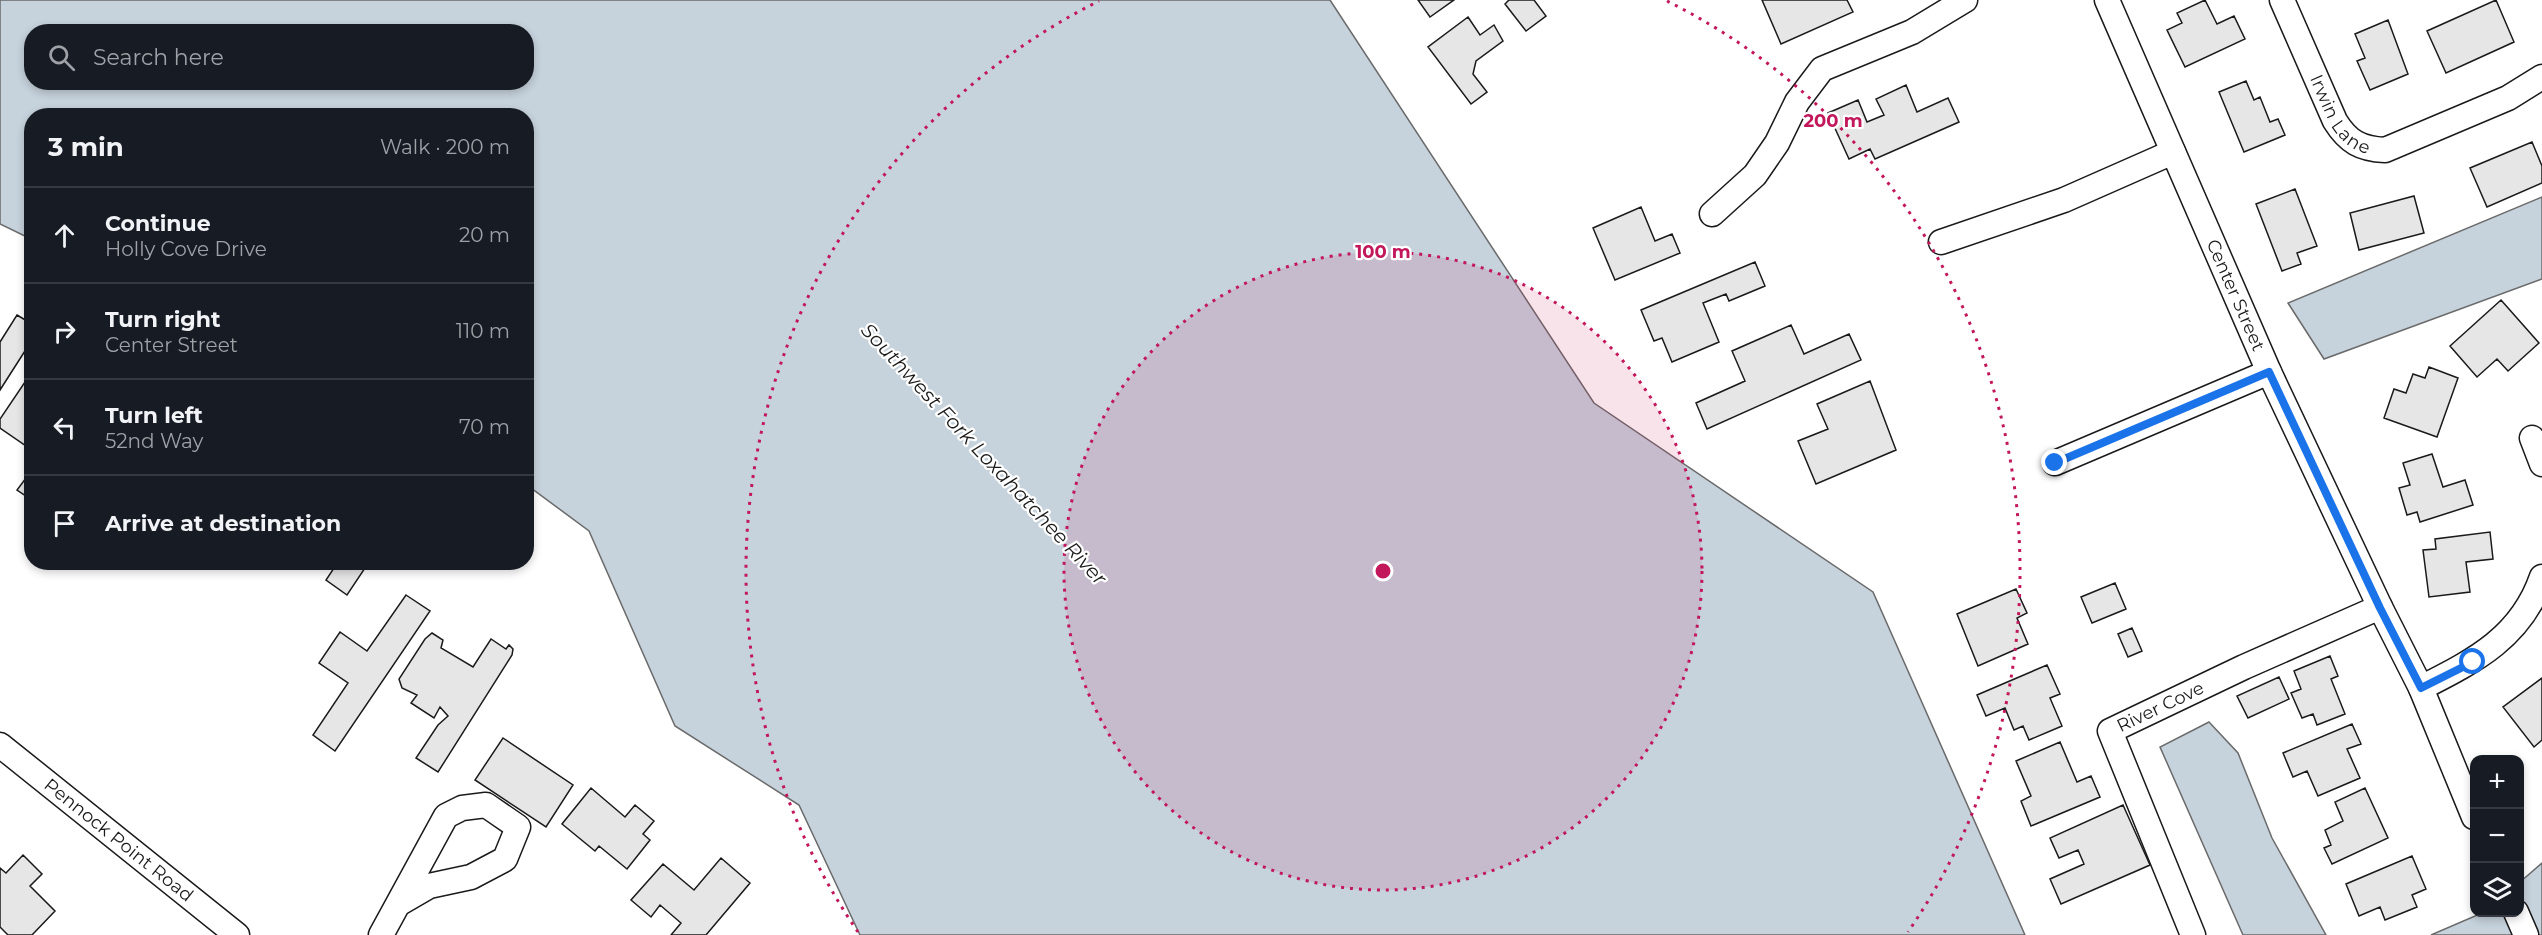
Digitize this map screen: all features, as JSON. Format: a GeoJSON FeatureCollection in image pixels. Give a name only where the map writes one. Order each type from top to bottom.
{"type":"FeatureCollection","features":[{"type":"Feature","properties":{"kind":"street"},"geometry":{"type":"LineString","coordinates":[[1712,214],[1755,175],[1777,143],[1797,102],[1822,69],[1912,32],[1965,0]]}},
{"type":"Feature","properties":{"kind":"street","name":"Center Street"},"geometry":{"type":"LineString","coordinates":[[2107,0],[2269,372],[2380,608],[2421,688],[2472,809]]}},
{"type":"Feature","properties":{"kind":"street","name":"Irwin Lane"},"geometry":{"type":"LineString","coordinates":[[2282,0],[2335,122],[2355,144],[2370,150],[2385,150],[2508,98],[2542,78]]}},
{"type":"Feature","properties":{"kind":"street"},"geometry":{"type":"LineString","coordinates":[[1941,242],[2064,201],[2173,152]]}},
{"type":"Feature","properties":{"kind":"street"},"geometry":{"type":"LineString","coordinates":[[2055,463],[2269,372]]}},
{"type":"Feature","properties":{"kind":"street"},"geometry":{"type":"LineString","coordinates":[[2532,438],[2542,464]]}},
{"type":"Feature","properties":{"kind":"street"},"geometry":{"type":"LineString","coordinates":[[2421,688],[2473,662],[2501,640],[2533,598],[2542,577]]}},
{"type":"Feature","properties":{"kind":"street","name":"River Cove"},"geometry":{"type":"LineString","coordinates":[[2193,935],[2110,731],[2244,667],[2380,608]]}},
{"type":"Feature","properties":{"kind":"street","name":"Pennock Point Road"},"geometry":{"type":"LineString","coordinates":[[0,745],[237,935]]}},
{"type":"Feature","properties":{"kind":"street"},"geometry":{"type":"LineString","coordinates":[[381,935],[446,816],[462,808],[486,805],[518,827],[505,859],[471,877],[429,886],[398,904]]}},
{"type":"Feature","properties":{"kind":"street"},"geometry":{"type":"LineString","coordinates":[[2518,917],[2526,935]]}},
{"type":"Feature","properties":{"kind":"water","name":"Southwest Fork Loxahatchee River"},"geometry":{"type":"Polygon","coordinates":[[[0,0],[1330,0],[1594,403],[1873,592],[2025,935],[860,935],[799,805],[675,726],[589,531],[534,490],[534,108],[24,108],[24,236],[0,224],[0,0]]]}},
{"type":"Feature","properties":{"kind":"water"},"geometry":{"type":"Polygon","coordinates":[[[2542,197],[2542,279],[2324,359],[2288,303],[2542,197]]]}},
{"type":"Feature","properties":{"kind":"water"},"geometry":{"type":"Polygon","coordinates":[[[2209,722],[2238,753],[2272,838],[2326,935],[2243,935],[2160,747],[2209,722]]]}},
{"type":"Feature","properties":{"kind":"water"},"geometry":{"type":"Polygon","coordinates":[[[2542,863],[2542,935],[2431,935],[2473,917],[2524,917],[2524,879],[2542,863]]]}},
{"type":"Feature","properties":{"kind":"building"},"geometry":{"type":"Polygon","coordinates":[[[1418,0],[1454,0],[1430,17],[1418,0]]]}},
{"type":"Feature","properties":{"kind":"building"},"geometry":{"type":"Polygon","coordinates":[[[1509,0],[1534,0],[1546,16],[1526,31],[1505,4],[1509,0]]]}},
{"type":"Feature","properties":{"kind":"building"},"geometry":{"type":"Polygon","coordinates":[[[1762,0],[1847,0],[1853,12],[1781,44],[1762,0]]]}},
{"type":"Feature","properties":{"kind":"building"},"geometry":{"type":"Polygon","coordinates":[[[2205,0],[2217,24],[2234,16],[2245,39],[2185,67],[2167,30],[2182,23],[2177,13],[2205,0]]]}},
{"type":"Feature","properties":{"kind":"building"},"geometry":{"type":"Polygon","coordinates":[[[2496,0],[2514,42],[2446,73],[2427,31],[2496,0]]]}},
{"type":"Feature","properties":{"kind":"building"},"geometry":{"type":"Polygon","coordinates":[[[1468,17],[1480,35],[1494,25],[1503,41],[1476,61],[1473,74],[1487,92],[1471,104],[1428,47],[1468,17]]]}},
{"type":"Feature","properties":{"kind":"building"},"geometry":{"type":"Polygon","coordinates":[[[2388,20],[2408,74],[2370,90],[2357,61],[2365,58],[2355,34],[2388,20]]]}},
{"type":"Feature","properties":{"kind":"building"},"geometry":{"type":"Polygon","coordinates":[[[2246,81],[2254,100],[2260,97],[2270,122],[2278,119],[2285,135],[2244,152],[2219,92],[2246,81]]]}},
{"type":"Feature","properties":{"kind":"building"},"geometry":{"type":"Polygon","coordinates":[[[1906,85],[1917,112],[1948,98],[1959,122],[1875,159],[1870,149],[1849,159],[1828,113],[1858,100],[1867,122],[1884,115],[1876,99],[1906,85]]]}},
{"type":"Feature","properties":{"kind":"building"},"geometry":{"type":"Polygon","coordinates":[[[2532,142],[2542,166],[2542,183],[2487,207],[2470,168],[2532,142]]]}},
{"type":"Feature","properties":{"kind":"building"},"geometry":{"type":"Polygon","coordinates":[[[2295,189],[2317,246],[2297,253],[2301,264],[2282,271],[2256,204],[2295,189]]]}},
{"type":"Feature","properties":{"kind":"building"},"geometry":{"type":"Polygon","coordinates":[[[2414,196],[2424,233],[2359,250],[2350,213],[2414,196]]]}},
{"type":"Feature","properties":{"kind":"building"},"geometry":{"type":"Polygon","coordinates":[[[1641,207],[1655,241],[1672,234],[1680,253],[1615,280],[1593,228],[1641,207]]]}},
{"type":"Feature","properties":{"kind":"building"},"geometry":{"type":"Polygon","coordinates":[[[1755,262],[1765,286],[1729,301],[1726,294],[1703,303],[1719,342],[1672,362],[1662,338],[1654,341],[1641,310],[1755,262]]]}},
{"type":"Feature","properties":{"kind":"building"},"geometry":{"type":"Polygon","coordinates":[[[2501,300],[2539,343],[2508,371],[2497,359],[2477,377],[2450,346],[2501,300]]]}},
{"type":"Feature","properties":{"kind":"building"},"geometry":{"type":"Polygon","coordinates":[[[17,315],[24,319],[24,352],[0,390],[0,342],[17,315]]]}},
{"type":"Feature","properties":{"kind":"building"},"geometry":{"type":"Polygon","coordinates":[[[1791,325],[1804,354],[1849,334],[1861,360],[1707,429],[1696,403],[1745,381],[1732,351],[1791,325]]]}},
{"type":"Feature","properties":{"kind":"building"},"geometry":{"type":"Polygon","coordinates":[[[2429,367],[2458,378],[2437,437],[2384,418],[2394,389],[2406,393],[2413,374],[2425,378],[2429,367]]]}},
{"type":"Feature","properties":{"kind":"building"},"geometry":{"type":"Polygon","coordinates":[[[1870,381],[1896,450],[1816,484],[1798,441],[1828,429],[1817,404],[1870,381]]]}},
{"type":"Feature","properties":{"kind":"building"},"geometry":{"type":"Polygon","coordinates":[[[24,383],[24,444],[0,428],[0,419],[24,383]]]}},
{"type":"Feature","properties":{"kind":"building"},"geometry":{"type":"Polygon","coordinates":[[[2432,454],[2443,487],[2465,480],[2473,505],[2420,522],[2417,512],[2407,515],[2399,488],[2410,485],[2403,463],[2432,454]]]}},
{"type":"Feature","properties":{"kind":"building"},"geometry":{"type":"Polygon","coordinates":[[[24,481],[24,495],[17,490],[24,481]]]}},
{"type":"Feature","properties":{"kind":"building"},"geometry":{"type":"Polygon","coordinates":[[[2490,532],[2493,559],[2466,562],[2470,592],[2429,597],[2423,550],[2436,549],[2435,539],[2490,532]]]}},
{"type":"Feature","properties":{"kind":"building"},"geometry":{"type":"Polygon","coordinates":[[[333,570],[364,570],[347,595],[326,580],[333,570]]]}},
{"type":"Feature","properties":{"kind":"building"},"geometry":{"type":"Polygon","coordinates":[[[2115,583],[2126,609],[2092,623],[2081,597],[2115,583]]]}},
{"type":"Feature","properties":{"kind":"building"},"geometry":{"type":"Polygon","coordinates":[[[2016,589],[2027,613],[2017,618],[2028,644],[1978,666],[1957,614],[2016,589]]]}},
{"type":"Feature","properties":{"kind":"building"},"geometry":{"type":"Polygon","coordinates":[[[406,595],[430,611],[335,751],[313,735],[348,683],[319,663],[340,632],[367,651],[406,595]]]}},
{"type":"Feature","properties":{"kind":"building"},"geometry":{"type":"Polygon","coordinates":[[[2132,628],[2142,651],[2128,657],[2118,634],[2132,628]]]}},
{"type":"Feature","properties":{"kind":"building"},"geometry":{"type":"Polygon","coordinates":[[[432,633],[443,640],[441,648],[473,667],[491,639],[506,649],[509,645],[513,649],[512,655],[438,772],[416,758],[438,725],[448,716],[440,707],[434,718],[411,703],[417,695],[402,688],[399,679],[425,639],[432,633]]]}},
{"type":"Feature","properties":{"kind":"building"},"geometry":{"type":"Polygon","coordinates":[[[2330,656],[2338,676],[2331,679],[2345,714],[2317,725],[2313,714],[2302,718],[2291,693],[2301,689],[2294,671],[2330,656]]]}},
{"type":"Feature","properties":{"kind":"building"},"geometry":{"type":"Polygon","coordinates":[[[2047,665],[2060,694],[2050,698],[2062,726],[2029,740],[2023,726],[2014,730],[2005,708],[1986,716],[1977,695],[2047,665]]]}},
{"type":"Feature","properties":{"kind":"building"},"geometry":{"type":"Polygon","coordinates":[[[2279,677],[2289,699],[2248,718],[2237,696],[2279,677]]]}},
{"type":"Feature","properties":{"kind":"building"},"geometry":{"type":"Polygon","coordinates":[[[2542,678],[2542,740],[2534,747],[2503,707],[2542,678]]]}},
{"type":"Feature","properties":{"kind":"building"},"geometry":{"type":"Polygon","coordinates":[[[2352,724],[2361,744],[2347,749],[2360,778],[2318,796],[2307,771],[2293,777],[2283,753],[2352,724]]]}},
{"type":"Feature","properties":{"kind":"building"},"geometry":{"type":"Polygon","coordinates":[[[503,738],[573,785],[546,827],[475,780],[503,738]]]}},
{"type":"Feature","properties":{"kind":"building"},"geometry":{"type":"Polygon","coordinates":[[[2060,742],[2077,782],[2091,776],[2100,797],[2031,826],[2021,801],[2031,796],[2016,761],[2060,742]]]}},
{"type":"Feature","properties":{"kind":"building"},"geometry":{"type":"Polygon","coordinates":[[[591,788],[625,817],[635,805],[654,821],[643,834],[650,840],[627,869],[599,846],[595,851],[562,824],[591,788]]]}},
{"type":"Feature","properties":{"kind":"building"},"geometry":{"type":"Polygon","coordinates":[[[2365,788],[2388,838],[2332,864],[2324,848],[2331,845],[2325,830],[2343,821],[2335,802],[2365,788]]]}},
{"type":"Feature","properties":{"kind":"building"},"geometry":{"type":"Polygon","coordinates":[[[2123,805],[2150,865],[2061,904],[2050,879],[2084,864],[2078,850],[2059,858],[2050,838],[2123,805]]]}},
{"type":"Feature","properties":{"kind":"building"},"geometry":{"type":"Polygon","coordinates":[[[23,855],[42,874],[30,886],[55,911],[32,935],[8,935],[0,927],[0,868],[6,873],[23,855]]]}},
{"type":"Feature","properties":{"kind":"building"},"geometry":{"type":"Polygon","coordinates":[[[2412,856],[2426,889],[2412,895],[2417,907],[2385,920],[2380,907],[2359,916],[2346,884],[2412,856]]]}},
{"type":"Feature","properties":{"kind":"building"},"geometry":{"type":"Polygon","coordinates":[[[721,858],[750,883],[706,935],[671,935],[681,923],[660,905],[651,917],[631,900],[663,864],[694,890],[721,858]]]}},
{"type":"Feature","properties":{"kind":"route"},"geometry":{"type":"LineString","coordinates":[[2055,463],[2269,372],[2380,608],[2421,688],[2473,662]]}}]}
